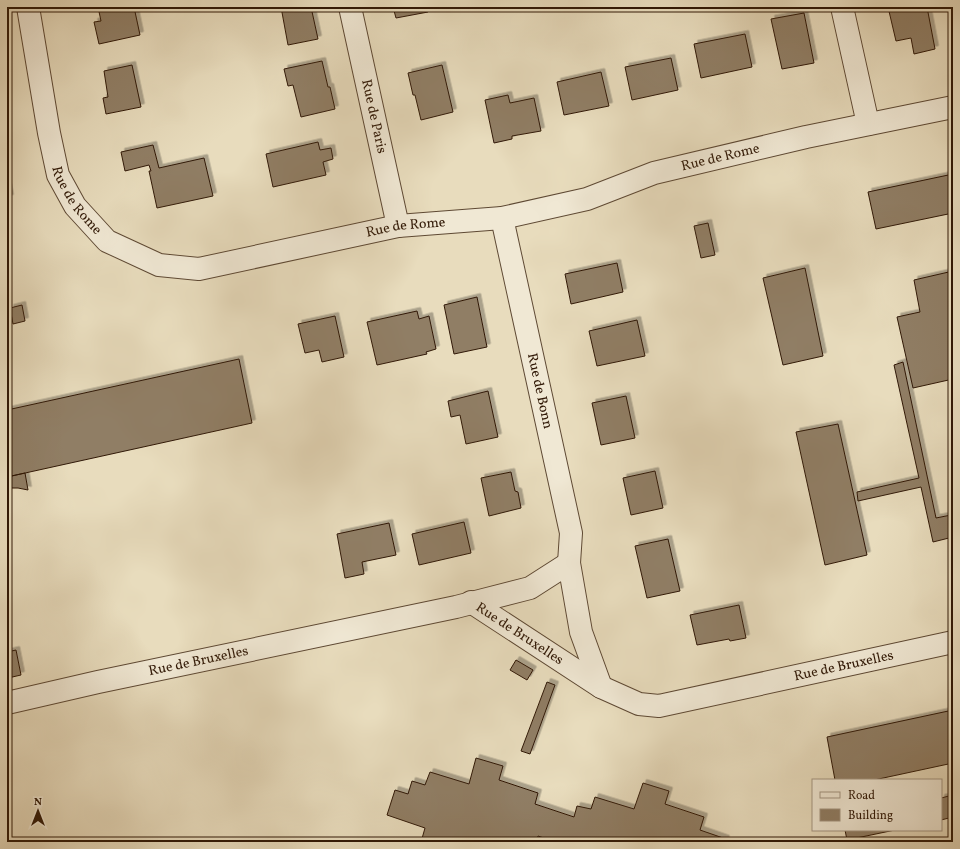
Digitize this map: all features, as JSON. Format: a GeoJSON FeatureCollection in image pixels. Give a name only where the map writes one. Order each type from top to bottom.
{"type":"FeatureCollection","features":[{"type":"Feature","properties":{"kind":"street","name":"Rue de Paris"},"geometry":{"type":"LineString","coordinates":[[350,7],[398,226]]}},
{"type":"Feature","properties":{"kind":"street"},"geometry":{"type":"LineString","coordinates":[[842,7],[868,124]]}},
{"type":"Feature","properties":{"kind":"street","name":"Rue de Rome"},"geometry":{"type":"LineString","coordinates":[[27,11],[58,175],[75,206],[107,240],[159,265],[199,269],[398,226],[502,218],[587,199],[654,173],[806,137],[953,107]]}},
{"type":"Feature","properties":{"kind":"street","name":"Rue de Bonn"},"geometry":{"type":"LineString","coordinates":[[502,218],[571,533],[570,563],[581,632],[601,687]]}},
{"type":"Feature","properties":{"kind":"street"},"geometry":{"type":"LineString","coordinates":[[471,602],[530,588],[570,563]]}},
{"type":"Feature","properties":{"kind":"street","name":"Rue de Bruxelles"},"geometry":{"type":"LineString","coordinates":[[7,702],[456,607],[471,602],[601,687],[639,704],[659,706],[953,642]]}},
{"type":"Feature","properties":{"kind":"building"},"geometry":{"type":"Polygon","coordinates":[[[98,7],[134,7],[140,35],[99,44],[94,22],[101,21],[98,7]]]}},
{"type":"Feature","properties":{"kind":"building"},"geometry":{"type":"Polygon","coordinates":[[[281,7],[311,7],[318,39],[288,45],[281,7]]]}},
{"type":"Feature","properties":{"kind":"building"},"geometry":{"type":"Polygon","coordinates":[[[393,7],[427,7],[428,12],[396,18],[393,7]]]}},
{"type":"Feature","properties":{"kind":"building"},"geometry":{"type":"Polygon","coordinates":[[[888,7],[927,7],[935,49],[914,54],[911,38],[896,41],[888,7]]]}},
{"type":"Feature","properties":{"kind":"building"},"geometry":{"type":"Polygon","coordinates":[[[804,13],[814,63],[782,69],[771,19],[804,13]]]}},
{"type":"Feature","properties":{"kind":"building"},"geometry":{"type":"Polygon","coordinates":[[[745,34],[752,67],[701,78],[694,44],[745,34]]]}},
{"type":"Feature","properties":{"kind":"building"},"geometry":{"type":"Polygon","coordinates":[[[671,58],[678,90],[632,100],[625,67],[671,58]]]}},
{"type":"Feature","properties":{"kind":"building"},"geometry":{"type":"Polygon","coordinates":[[[322,61],[335,109],[301,117],[293,85],[288,86],[284,69],[322,61]]]}},
{"type":"Feature","properties":{"kind":"building"},"geometry":{"type":"Polygon","coordinates":[[[132,65],[141,107],[106,114],[103,98],[108,97],[104,71],[132,65]]]}},
{"type":"Feature","properties":{"kind":"building"},"geometry":{"type":"Polygon","coordinates":[[[442,65],[453,112],[421,120],[408,73],[442,65]]]}},
{"type":"Feature","properties":{"kind":"building"},"geometry":{"type":"Polygon","coordinates":[[[601,72],[609,106],[564,115],[557,82],[601,72]]]}},
{"type":"Feature","properties":{"kind":"building"},"geometry":{"type":"Polygon","coordinates":[[[508,95],[510,103],[534,98],[541,131],[512,136],[512,139],[494,143],[485,100],[508,95]]]}},
{"type":"Feature","properties":{"kind":"building"},"geometry":{"type":"Polygon","coordinates":[[[318,142],[320,150],[331,148],[333,159],[323,162],[326,175],[273,187],[266,154],[318,142]]]}},
{"type":"Feature","properties":{"kind":"building"},"geometry":{"type":"Polygon","coordinates":[[[153,145],[159,168],[204,158],[213,196],[157,208],[149,165],[125,171],[121,152],[153,145]]]}},
{"type":"Feature","properties":{"kind":"building"},"geometry":{"type":"Polygon","coordinates":[[[953,174],[953,213],[876,229],[868,192],[953,174]]]}},
{"type":"Feature","properties":{"kind":"building"},"geometry":{"type":"Polygon","coordinates":[[[7,183],[10,198],[7,198],[7,183]]]}},
{"type":"Feature","properties":{"kind":"building"},"geometry":{"type":"Polygon","coordinates":[[[708,223],[715,255],[701,258],[694,226],[708,223]]]}},
{"type":"Feature","properties":{"kind":"building"},"geometry":{"type":"Polygon","coordinates":[[[617,263],[623,292],[571,304],[565,274],[617,263]]]}},
{"type":"Feature","properties":{"kind":"building"},"geometry":{"type":"Polygon","coordinates":[[[805,268],[823,356],[783,365],[763,278],[805,268]]]}},
{"type":"Feature","properties":{"kind":"building"},"geometry":{"type":"Polygon","coordinates":[[[953,271],[953,379],[913,388],[897,317],[920,312],[914,280],[953,271]]]}},
{"type":"Feature","properties":{"kind":"building"},"geometry":{"type":"Polygon","coordinates":[[[477,297],[487,347],[454,354],[444,305],[477,297]]]}},
{"type":"Feature","properties":{"kind":"building"},"geometry":{"type":"Polygon","coordinates":[[[22,305],[25,321],[13,324],[10,308],[22,305]]]}},
{"type":"Feature","properties":{"kind":"building"},"geometry":{"type":"Polygon","coordinates":[[[417,311],[419,319],[429,316],[436,349],[426,352],[427,354],[377,365],[367,322],[417,311]]]}},
{"type":"Feature","properties":{"kind":"building"},"geometry":{"type":"Polygon","coordinates":[[[335,316],[344,357],[322,362],[319,350],[305,353],[298,324],[335,316]]]}},
{"type":"Feature","properties":{"kind":"building"},"geometry":{"type":"Polygon","coordinates":[[[637,320],[645,356],[597,366],[589,331],[637,320]]]}},
{"type":"Feature","properties":{"kind":"building"},"geometry":{"type":"Polygon","coordinates":[[[239,359],[252,423],[7,477],[7,410],[239,359]]]}},
{"type":"Feature","properties":{"kind":"building"},"geometry":{"type":"Polygon","coordinates":[[[903,362],[936,518],[951,515],[953,524],[953,537],[933,542],[921,487],[858,501],[857,492],[919,478],[894,365],[903,362]]]}},
{"type":"Feature","properties":{"kind":"building"},"geometry":{"type":"Polygon","coordinates":[[[488,391],[498,437],[466,444],[460,415],[451,417],[448,401],[488,391]]]}},
{"type":"Feature","properties":{"kind":"building"},"geometry":{"type":"Polygon","coordinates":[[[626,396],[635,438],[601,445],[592,403],[626,396]]]}},
{"type":"Feature","properties":{"kind":"building"},"geometry":{"type":"Polygon","coordinates":[[[838,424],[867,555],[825,565],[796,432],[838,424]]]}},
{"type":"Feature","properties":{"kind":"building"},"geometry":{"type":"Polygon","coordinates":[[[655,471],[663,508],[631,515],[623,478],[655,471]]]}},
{"type":"Feature","properties":{"kind":"building"},"geometry":{"type":"Polygon","coordinates":[[[511,472],[515,491],[518,492],[521,508],[489,516],[481,478],[511,472]]]}},
{"type":"Feature","properties":{"kind":"building"},"geometry":{"type":"Polygon","coordinates":[[[25,473],[28,490],[7,488],[7,477],[25,473]]]}},
{"type":"Feature","properties":{"kind":"building"},"geometry":{"type":"Polygon","coordinates":[[[464,522],[471,553],[419,565],[412,534],[464,522]]]}},
{"type":"Feature","properties":{"kind":"building"},"geometry":{"type":"Polygon","coordinates":[[[389,523],[396,555],[362,562],[364,574],[345,578],[337,534],[389,523]]]}},
{"type":"Feature","properties":{"kind":"building"},"geometry":{"type":"Polygon","coordinates":[[[668,539],[680,591],[647,598],[635,546],[668,539]]]}},
{"type":"Feature","properties":{"kind":"building"},"geometry":{"type":"Polygon","coordinates":[[[739,605],[746,638],[730,641],[729,639],[697,645],[690,615],[739,605]]]}},
{"type":"Feature","properties":{"kind":"building"},"geometry":{"type":"Polygon","coordinates":[[[16,650],[21,675],[8,678],[7,652],[16,650]]]}},
{"type":"Feature","properties":{"kind":"building"},"geometry":{"type":"Polygon","coordinates":[[[516,660],[533,670],[527,680],[510,670],[516,660]]]}},
{"type":"Feature","properties":{"kind":"building"},"geometry":{"type":"Polygon","coordinates":[[[547,682],[555,685],[530,754],[521,751],[547,682]]]}},
{"type":"Feature","properties":{"kind":"building"},"geometry":{"type":"Polygon","coordinates":[[[953,710],[953,763],[879,779],[835,779],[827,737],[953,710]]]}},
{"type":"Feature","properties":{"kind":"building"},"geometry":{"type":"Polygon","coordinates":[[[476,758],[503,766],[499,780],[538,793],[535,804],[574,817],[577,806],[591,809],[595,797],[634,809],[643,783],[669,791],[665,804],[704,817],[700,830],[726,839],[725,842],[555,842],[538,836],[536,842],[421,842],[425,828],[387,815],[395,790],[408,794],[412,781],[425,785],[430,772],[469,784],[476,758]]]}},
{"type":"Feature","properties":{"kind":"building"},"geometry":{"type":"Polygon","coordinates":[[[953,795],[953,817],[942,820],[942,798],[953,795]]]}},
{"type":"Feature","properties":{"kind":"building"},"geometry":{"type":"Polygon","coordinates":[[[845,831],[890,831],[847,840],[845,831]]]}}]}
